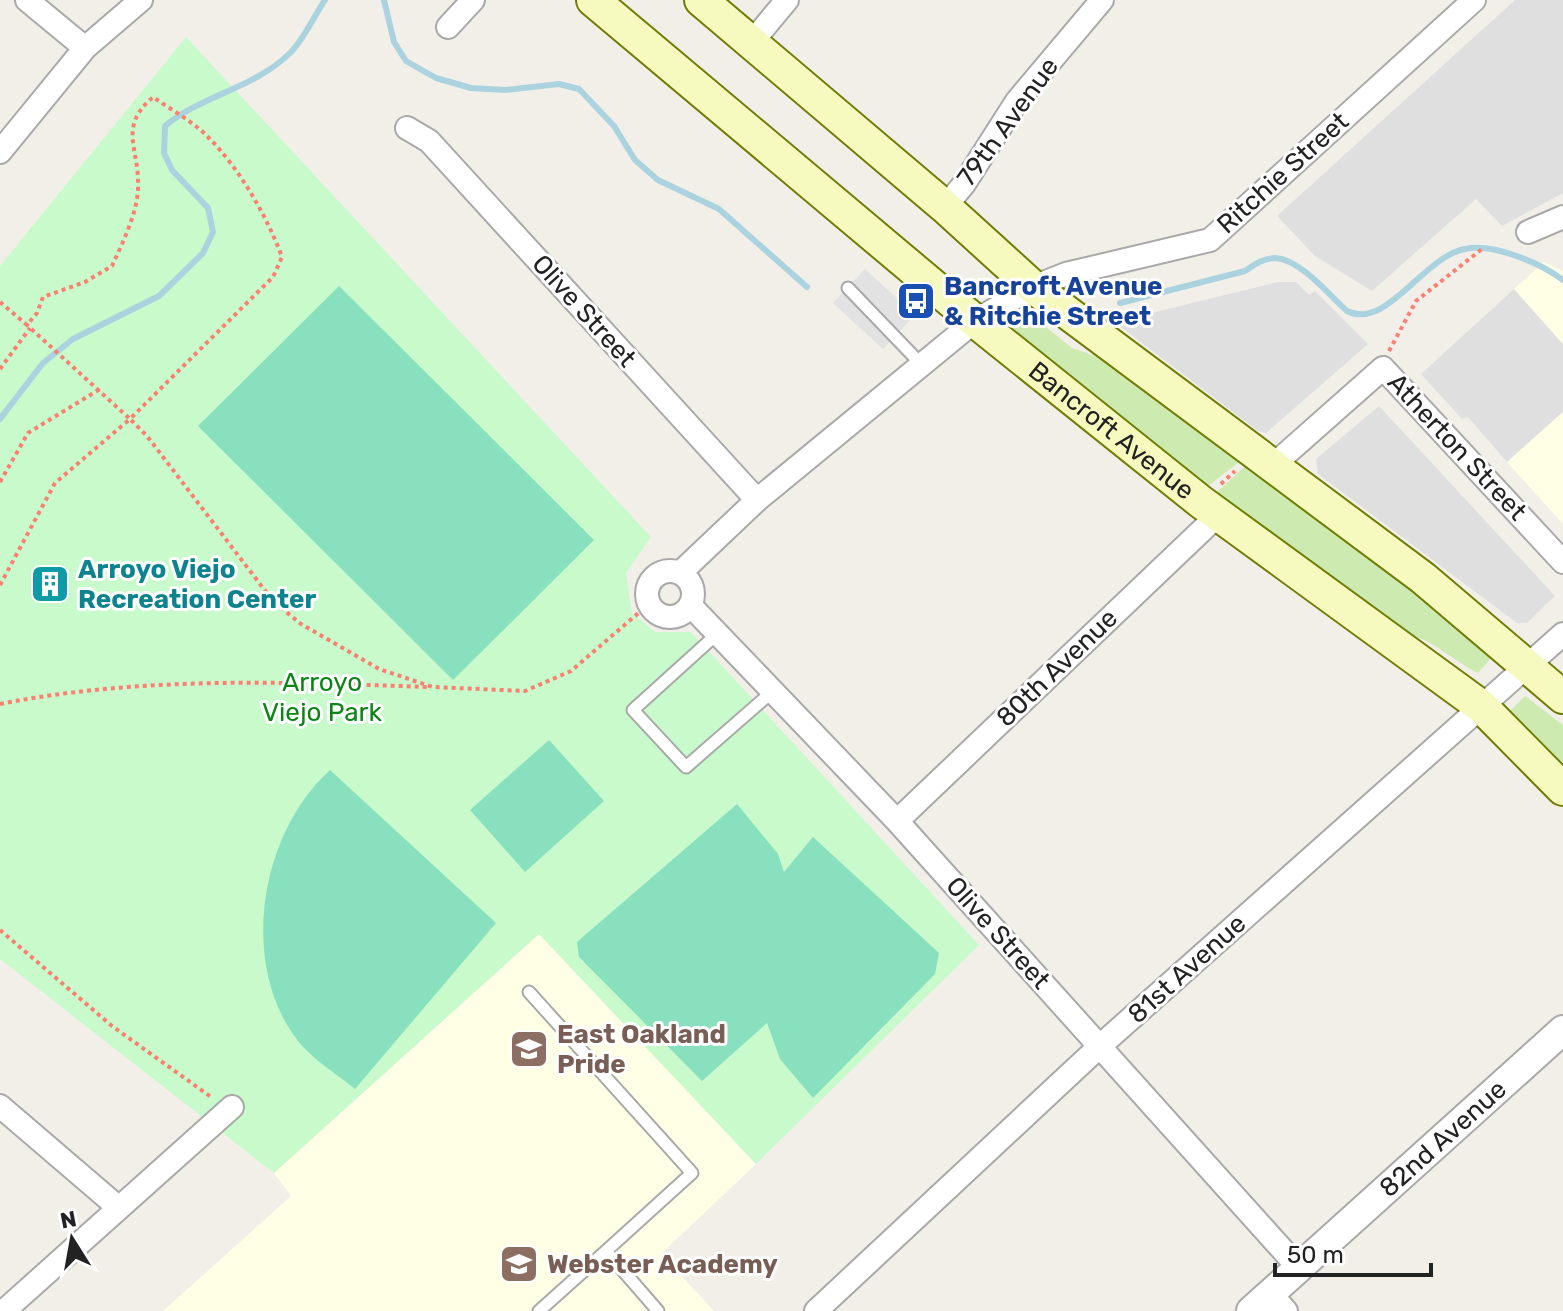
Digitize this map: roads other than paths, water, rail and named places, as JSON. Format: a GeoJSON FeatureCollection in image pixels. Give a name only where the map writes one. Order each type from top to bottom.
{"type":"FeatureCollection","features":[{"type":"Feature","properties":{"kind":"main road","name":"Bancroft Avenue"},"geometry":{"type":"LineString","coordinates":[[593,0],[975,321],[1209,508],[1482,707],[1563,789]]}},
{"type":"Feature","properties":{"kind":"main road"},"geometry":{"type":"LineString","coordinates":[[701,0],[945,207],[1033,287],[1262,462],[1423,578],[1563,697]]}},
{"type":"Feature","properties":{"kind":"street"},"geometry":{"type":"LineString","coordinates":[[27,0],[85,48]]}},
{"type":"Feature","properties":{"kind":"street"},"geometry":{"type":"LineString","coordinates":[[0,152],[85,48],[141,0]]}},
{"type":"Feature","properties":{"kind":"street"},"geometry":{"type":"LineString","coordinates":[[448,27],[473,0]]}},
{"type":"Feature","properties":{"kind":"street"},"geometry":{"type":"LineString","coordinates":[[752,42],[787,0]]}},
{"type":"Feature","properties":{"kind":"street","name":"79th Avenue"},"geometry":{"type":"LineString","coordinates":[[945,207],[1017,101],[1102,0]]}},
{"type":"Feature","properties":{"kind":"street","name":"Ritchie Street"},"geometry":{"type":"LineString","coordinates":[[680,573],[757,500],[975,321],[1033,287],[1066,274],[1210,240],[1474,0]]}},
{"type":"Feature","properties":{"kind":"street","name":"Olive Street"},"geometry":{"type":"LineString","coordinates":[[407,128],[429,141],[757,500]]}},
{"type":"Feature","properties":{"kind":"street"},"geometry":{"type":"LineString","coordinates":[[1528,232],[1563,217]]}},
{"type":"Feature","properties":{"kind":"street","name":"Atherton Street"},"geometry":{"type":"LineString","coordinates":[[1262,462],[1383,368],[1563,562]]}},
{"type":"Feature","properties":{"kind":"street","name":"80th Avenue"},"geometry":{"type":"LineString","coordinates":[[897,821],[1209,508]]}},
{"type":"Feature","properties":{"kind":"street"},"geometry":{"type":"LineString","coordinates":[[670,571],[680,573],[691,586],[690,605],[677,615],[666,616],[649,604],[646,592],[653,578],[670,571]]}},
{"type":"Feature","properties":{"kind":"street","name":"Olive Street"},"geometry":{"type":"LineString","coordinates":[[690,605],[897,821],[1298,1267]]}},
{"type":"Feature","properties":{"kind":"street","name":"81st Avenue"},"geometry":{"type":"LineString","coordinates":[[816,1311],[1100,1046],[1563,634]]}},
{"type":"Feature","properties":{"kind":"street","name":"82nd Avenue"},"geometry":{"type":"LineString","coordinates":[[1269,1305],[1298,1267],[1563,1030]]}},
{"type":"Feature","properties":{"kind":"street"},"geometry":{"type":"LineString","coordinates":[[0,1106],[119,1208]]}},
{"type":"Feature","properties":{"kind":"street"},"geometry":{"type":"LineString","coordinates":[[4,1311],[232,1107]]}},
{"type":"Feature","properties":{"kind":"lane"},"geometry":{"type":"LineString","coordinates":[[848,288],[922,365]]}},
{"type":"Feature","properties":{"kind":"lane"},"geometry":{"type":"LineString","coordinates":[[717,634],[633,710],[686,767],[773,691]]}},
{"type":"Feature","properties":{"kind":"lane"},"geometry":{"type":"LineString","coordinates":[[529,992],[692,1173],[539,1311]]}},
{"type":"Feature","properties":{"kind":"lane"},"geometry":{"type":"LineString","coordinates":[[606,1251],[657,1311]]}},
{"type":"Feature","properties":{"kind":"waterway"},"geometry":{"type":"LineString","coordinates":[[0,419],[43,363],[73,339],[159,296],[203,253],[213,232],[208,208],[172,170],[164,153],[165,126],[195,106],[276,65],[300,41],[325,0]]}},
{"type":"Feature","properties":{"kind":"waterway"},"geometry":{"type":"LineString","coordinates":[[384,0],[394,42],[406,61],[436,78],[471,88],[505,90],[559,84],[579,89],[614,126],[635,160],[658,180],[719,209],[807,287]]}},
{"type":"Feature","properties":{"kind":"waterway"},"geometry":{"type":"LineString","coordinates":[[1120,303],[1245,271],[1275,258],[1304,271],[1347,311],[1362,314],[1376,311],[1391,302],[1435,264],[1465,249],[1489,249],[1516,256],[1563,280]]}},
{"type":"Feature","properties":{"kind":"place","name":"Bancroft Avenue & Ritchie Street"},"geometry":{"type":"Point","coordinates":[916,301]}},
{"type":"Feature","properties":{"kind":"place","name":"Arroyo Viejo Recreation Center"},"geometry":{"type":"Point","coordinates":[50,584]}},
{"type":"Feature","properties":{"kind":"place","name":"East Oakland Pride"},"geometry":{"type":"Point","coordinates":[529,1049]}},
{"type":"Feature","properties":{"kind":"place","name":"Webster Academy"},"geometry":{"type":"Point","coordinates":[519,1264]}},
{"type":"Feature","properties":{"kind":"park label","name":"Arroyo Viejo Park"},"geometry":{"type":"Point","coordinates":[322,697]}}]}
